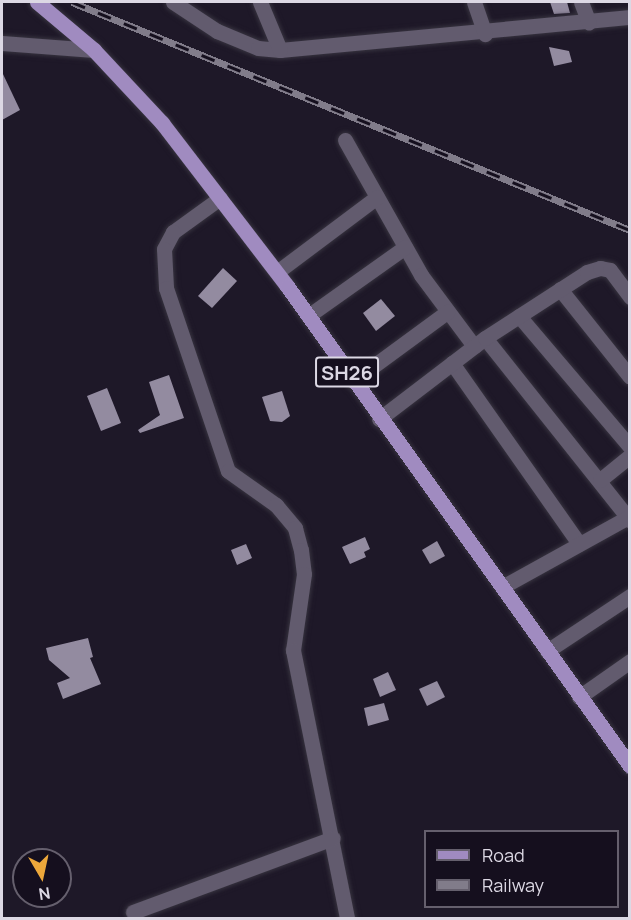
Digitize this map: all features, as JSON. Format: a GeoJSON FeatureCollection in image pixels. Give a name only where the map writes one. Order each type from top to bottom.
{"type":"FeatureCollection","features":[{"type":"Feature","properties":{"kind":"main road","name":"SH26"},"geometry":{"type":"LineString","coordinates":[[37,2],[94,50],[162,123],[277,272],[379,419],[579,696],[625,751],[630,766]]}},
{"type":"Feature","properties":{"kind":"street"},"geometry":{"type":"LineString","coordinates":[[173,2],[217,31],[258,48],[280,51],[589,24],[630,17]]}},
{"type":"Feature","properties":{"kind":"street"},"geometry":{"type":"LineString","coordinates":[[260,2],[280,51]]}},
{"type":"Feature","properties":{"kind":"street"},"geometry":{"type":"LineString","coordinates":[[474,2],[485,34]]}},
{"type":"Feature","properties":{"kind":"street"},"geometry":{"type":"LineString","coordinates":[[581,2],[589,24]]}},
{"type":"Feature","properties":{"kind":"street"},"geometry":{"type":"LineString","coordinates":[[2,43],[94,50]]}},
{"type":"Feature","properties":{"kind":"street"},"geometry":{"type":"LineString","coordinates":[[345,140],[405,247],[447,312],[479,342],[600,480],[629,518],[502,587]]}},
{"type":"Feature","properties":{"kind":"street"},"geometry":{"type":"LineString","coordinates":[[277,272],[377,197]]}},
{"type":"Feature","properties":{"kind":"street"},"geometry":{"type":"LineString","coordinates":[[220,198],[173,232],[165,249],[166,288],[228,471],[276,506],[295,528],[304,574],[293,650],[333,838],[347,918]]}},
{"type":"Feature","properties":{"kind":"street"},"geometry":{"type":"LineString","coordinates":[[308,316],[405,247]]}},
{"type":"Feature","properties":{"kind":"street"},"geometry":{"type":"LineString","coordinates":[[379,419],[479,342],[560,290],[600,268],[617,277],[630,297]]}},
{"type":"Feature","properties":{"kind":"street"},"geometry":{"type":"LineString","coordinates":[[560,290],[628,374]]}},
{"type":"Feature","properties":{"kind":"street"},"geometry":{"type":"LineString","coordinates":[[352,381],[447,312]]}},
{"type":"Feature","properties":{"kind":"street"},"geometry":{"type":"LineString","coordinates":[[519,316],[630,447]]}},
{"type":"Feature","properties":{"kind":"street"},"geometry":{"type":"LineString","coordinates":[[452,363],[579,544]]}},
{"type":"Feature","properties":{"kind":"street"},"geometry":{"type":"LineString","coordinates":[[600,480],[630,456]]}},
{"type":"Feature","properties":{"kind":"street"},"geometry":{"type":"LineString","coordinates":[[547,651],[630,596]]}},
{"type":"Feature","properties":{"kind":"street"},"geometry":{"type":"LineString","coordinates":[[579,696],[630,661]]}},
{"type":"Feature","properties":{"kind":"street"},"geometry":{"type":"LineString","coordinates":[[133,912],[333,838]]}},
{"type":"Feature","properties":{"kind":"building"},"geometry":{"type":"Polygon","coordinates":[[[550,2],[567,2],[570,13],[554,14],[550,2]]]}},
{"type":"Feature","properties":{"kind":"building"},"geometry":{"type":"Polygon","coordinates":[[[549,47],[569,51],[572,62],[554,66],[549,47]]]}},
{"type":"Feature","properties":{"kind":"building"},"geometry":{"type":"Polygon","coordinates":[[[2,72],[20,110],[2,120],[2,72]]]}},
{"type":"Feature","properties":{"kind":"building"},"geometry":{"type":"Polygon","coordinates":[[[223,268],[237,281],[212,308],[198,296],[223,268]]]}},
{"type":"Feature","properties":{"kind":"building"},"geometry":{"type":"Polygon","coordinates":[[[381,299],[395,316],[376,331],[363,313],[381,299]]]}},
{"type":"Feature","properties":{"kind":"building"},"geometry":{"type":"Polygon","coordinates":[[[169,375],[184,418],[140,433],[138,430],[160,415],[149,382],[169,375]]]}},
{"type":"Feature","properties":{"kind":"building"},"geometry":{"type":"Polygon","coordinates":[[[107,388],[121,423],[101,431],[87,396],[107,388]]]}},
{"type":"Feature","properties":{"kind":"building"},"geometry":{"type":"Polygon","coordinates":[[[282,391],[290,416],[282,422],[270,421],[262,397],[282,391]]]}},
{"type":"Feature","properties":{"kind":"building"},"geometry":{"type":"Polygon","coordinates":[[[365,537],[370,549],[364,552],[366,557],[350,564],[342,547],[365,537]]]}},
{"type":"Feature","properties":{"kind":"building"},"geometry":{"type":"Polygon","coordinates":[[[437,541],[445,556],[430,564],[422,550],[437,541]]]}},
{"type":"Feature","properties":{"kind":"building"},"geometry":{"type":"Polygon","coordinates":[[[246,544],[252,558],[237,565],[231,550],[246,544]]]}},
{"type":"Feature","properties":{"kind":"building"},"geometry":{"type":"Polygon","coordinates":[[[88,638],[93,657],[90,658],[101,684],[63,699],[57,683],[70,678],[49,660],[46,648],[88,638]]]}},
{"type":"Feature","properties":{"kind":"building"},"geometry":{"type":"Polygon","coordinates":[[[388,672],[396,690],[380,697],[373,679],[388,672]]]}},
{"type":"Feature","properties":{"kind":"building"},"geometry":{"type":"Polygon","coordinates":[[[437,681],[445,697],[427,706],[419,689],[437,681]]]}},
{"type":"Feature","properties":{"kind":"building"},"geometry":{"type":"Polygon","coordinates":[[[384,703],[389,720],[368,726],[364,708],[384,703]]]}},
{"type":"Feature","properties":{"kind":"railway"},"geometry":{"type":"LineString","coordinates":[[72,2],[630,230]]}}]}
